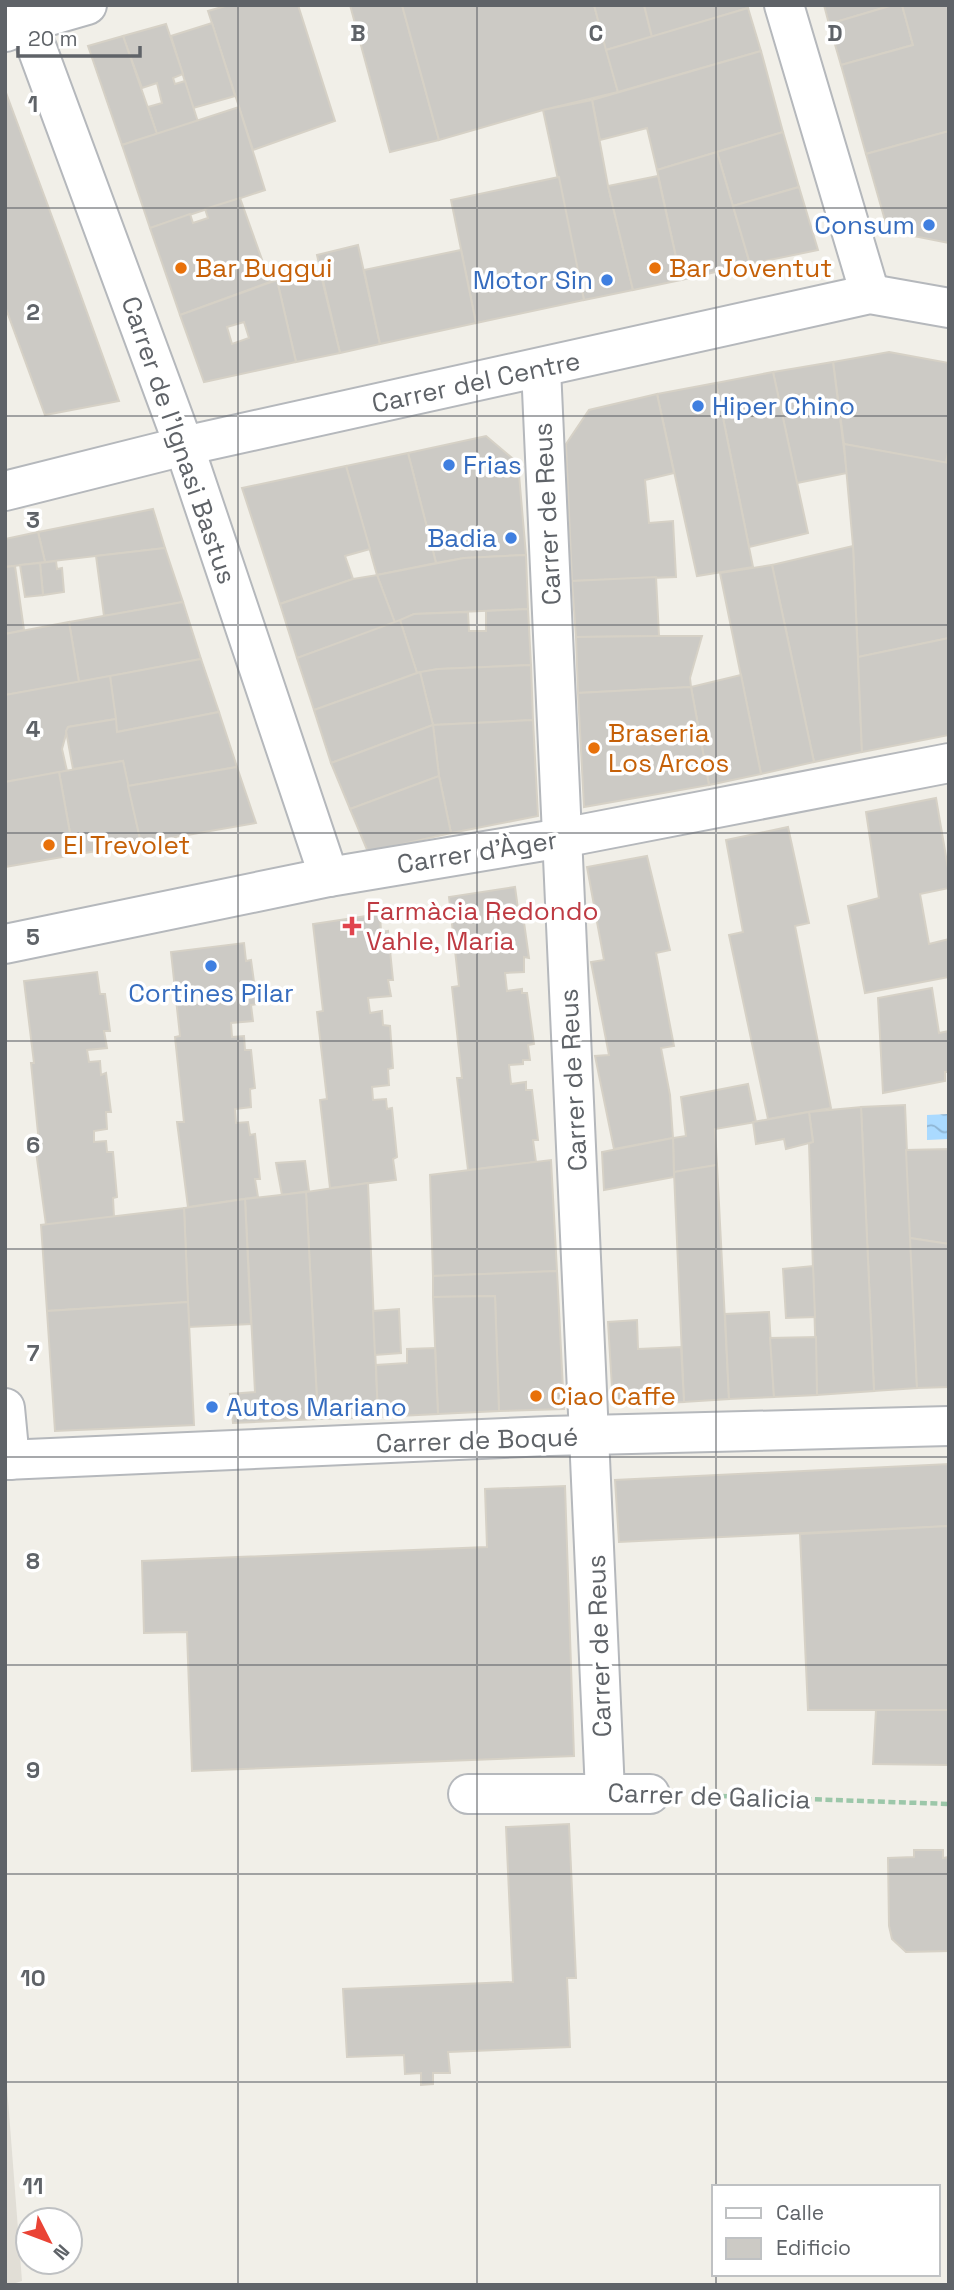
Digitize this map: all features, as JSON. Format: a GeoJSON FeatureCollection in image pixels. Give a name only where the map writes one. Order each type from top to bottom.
{"type":"FeatureCollection","features":[{"type":"Feature","properties":{"kind":"street"},"geometry":{"type":"LineString","coordinates":[[18,20],[87,5]]}},
{"type":"Feature","properties":{"kind":"street"},"geometry":{"type":"LineString","coordinates":[[784,5],[870,294]]}},
{"type":"Feature","properties":{"kind":"street","name":"Carrer de l'Ignasi Bastus"},"geometry":{"type":"LineString","coordinates":[[18,20],[184,446],[329,877]]}},
{"type":"Feature","properties":{"kind":"street","name":"Carrer del Centre"},"geometry":{"type":"LineString","coordinates":[[5,491],[184,446],[870,294],[949,308]]}},
{"type":"Feature","properties":{"kind":"street","name":"Carrer de Reus"},"geometry":{"type":"LineString","coordinates":[[541,368],[605,1792]]}},
{"type":"Feature","properties":{"kind":"street","name":"Carrer d'Àger"},"geometry":{"type":"LineString","coordinates":[[5,944],[329,877],[562,838],[949,763]]}},
{"type":"Feature","properties":{"kind":"street"},"geometry":{"type":"LineString","coordinates":[[5,1408],[7,1460]]}},
{"type":"Feature","properties":{"kind":"street","name":"Carrer de Boqué"},"geometry":{"type":"LineString","coordinates":[[7,1460],[590,1435],[949,1426]]}},
{"type":"Feature","properties":{"kind":"street","name":"Carrer de Galicia"},"geometry":{"type":"LineString","coordinates":[[468,1794],[650,1794]]}},
{"type":"Feature","properties":{"kind":"path","name":"Carrer de Galicia"},"geometry":{"type":"LineString","coordinates":[[650,1794],[949,1804]]}},
{"type":"Feature","properties":{"kind":"shaded area"},"geometry":{"type":"Polygon","coordinates":[[[5,2061],[16,2206],[14,2206],[14,2276],[22,2276],[22,2281],[5,2285],[5,2061]]]}},
{"type":"Feature","properties":{"kind":"water"},"geometry":{"type":"Polygon","coordinates":[[[949,1114],[949,1139],[927,1140],[927,1115],[949,1114]]]}},
{"type":"Feature","properties":{"kind":"building"},"geometry":{"type":"Polygon","coordinates":[[[229,5],[298,5],[335,121],[253,150],[208,11],[229,5]]]}},
{"type":"Feature","properties":{"kind":"building"},"geometry":{"type":"Polygon","coordinates":[[[350,5],[402,5],[439,140],[390,152],[350,5]]]}},
{"type":"Feature","properties":{"kind":"building"},"geometry":{"type":"Polygon","coordinates":[[[402,5],[594,5],[618,92],[439,140],[402,5]]]}},
{"type":"Feature","properties":{"kind":"building"},"geometry":{"type":"Polygon","coordinates":[[[594,5],[644,5],[652,37],[606,50],[594,5]]]}},
{"type":"Feature","properties":{"kind":"building"},"geometry":{"type":"Polygon","coordinates":[[[644,5],[747,5],[748,8],[652,37],[644,5]]]}},
{"type":"Feature","properties":{"kind":"building"},"geometry":{"type":"Polygon","coordinates":[[[824,5],[893,5],[829,24],[824,5]]]}},
{"type":"Feature","properties":{"kind":"building"},"geometry":{"type":"Polygon","coordinates":[[[893,5],[902,5],[913,45],[841,65],[829,24],[893,5]]]}},
{"type":"Feature","properties":{"kind":"building"},"geometry":{"type":"Polygon","coordinates":[[[902,5],[949,5],[949,131],[866,154],[841,65],[913,45],[902,5]]]}},
{"type":"Feature","properties":{"kind":"building"},"geometry":{"type":"Polygon","coordinates":[[[748,8],[761,51],[618,92],[606,50],[748,8]]]}},
{"type":"Feature","properties":{"kind":"building"},"geometry":{"type":"Polygon","coordinates":[[[212,23],[235,96],[193,108],[171,36],[212,23]]]}},
{"type":"Feature","properties":{"kind":"building"},"geometry":{"type":"Polygon","coordinates":[[[166,24],[183,74],[173,78],[175,84],[185,81],[198,122],[157,134],[148,107],[162,103],[157,83],[142,88],[123,36],[166,24]]]}},
{"type":"Feature","properties":{"kind":"building"},"geometry":{"type":"Polygon","coordinates":[[[123,36],[157,134],[122,145],[88,46],[123,36]]]}},
{"type":"Feature","properties":{"kind":"building"},"geometry":{"type":"Polygon","coordinates":[[[761,51],[783,132],[657,170],[647,128],[600,140],[592,100],[761,51]]]}},
{"type":"Feature","properties":{"kind":"building"},"geometry":{"type":"Polygon","coordinates":[[[5,90],[119,401],[45,415],[5,306],[5,90]]]}},
{"type":"Feature","properties":{"kind":"building"},"geometry":{"type":"Polygon","coordinates":[[[592,100],[608,186],[633,290],[584,300],[543,110],[592,100]]]}},
{"type":"Feature","properties":{"kind":"building"},"geometry":{"type":"Polygon","coordinates":[[[239,107],[265,190],[150,228],[122,145],[239,107]]]}},
{"type":"Feature","properties":{"kind":"building"},"geometry":{"type":"Polygon","coordinates":[[[949,131],[949,243],[888,231],[866,154],[949,131]]]}},
{"type":"Feature","properties":{"kind":"building"},"geometry":{"type":"Polygon","coordinates":[[[783,132],[799,187],[733,206],[717,152],[783,132]]]}},
{"type":"Feature","properties":{"kind":"building"},"geometry":{"type":"Polygon","coordinates":[[[717,152],[750,264],[681,280],[657,170],[717,152]]]}},
{"type":"Feature","properties":{"kind":"building"},"geometry":{"type":"Polygon","coordinates":[[[658,176],[681,280],[633,290],[608,186],[658,176]]]}},
{"type":"Feature","properties":{"kind":"building"},"geometry":{"type":"Polygon","coordinates":[[[559,177],[584,300],[476,323],[451,200],[559,177]]]}},
{"type":"Feature","properties":{"kind":"building"},"geometry":{"type":"Polygon","coordinates":[[[799,187],[818,250],[750,264],[733,206],[799,187]]]}},
{"type":"Feature","properties":{"kind":"building"},"geometry":{"type":"Polygon","coordinates":[[[240,198],[270,282],[180,315],[150,228],[190,214],[193,223],[208,218],[205,209],[240,198]]]}},
{"type":"Feature","properties":{"kind":"building"},"geometry":{"type":"Polygon","coordinates":[[[358,245],[380,344],[340,353],[317,255],[358,245]]]}},
{"type":"Feature","properties":{"kind":"building"},"geometry":{"type":"Polygon","coordinates":[[[461,250],[476,323],[380,344],[364,270],[461,250]]]}},
{"type":"Feature","properties":{"kind":"building"},"geometry":{"type":"Polygon","coordinates":[[[320,271],[340,353],[296,362],[277,280],[320,271]]]}},
{"type":"Feature","properties":{"kind":"building"},"geometry":{"type":"Polygon","coordinates":[[[277,280],[296,362],[204,382],[180,315],[277,280]],[[244,322],[227,327],[232,344],[249,338],[244,322]]]}},
{"type":"Feature","properties":{"kind":"building"},"geometry":{"type":"Polygon","coordinates":[[[889,352],[949,363],[949,447],[946,463],[844,444],[833,362],[889,352]]]}},
{"type":"Feature","properties":{"kind":"building"},"geometry":{"type":"Polygon","coordinates":[[[833,362],[847,473],[797,483],[773,372],[833,362]]]}},
{"type":"Feature","properties":{"kind":"building"},"geometry":{"type":"Polygon","coordinates":[[[773,372],[808,533],[749,547],[716,383],[773,372]]]}},
{"type":"Feature","properties":{"kind":"building"},"geometry":{"type":"Polygon","coordinates":[[[716,383],[753,567],[697,576],[657,394],[716,383]]]}},
{"type":"Feature","properties":{"kind":"building"},"geometry":{"type":"Polygon","coordinates":[[[657,394],[674,473],[645,480],[649,523],[673,521],[676,577],[572,581],[566,444],[589,410],[657,394]]]}},
{"type":"Feature","properties":{"kind":"building"},"geometry":{"type":"Polygon","coordinates":[[[486,436],[518,463],[526,555],[464,558],[436,563],[408,453],[486,436]]]}},
{"type":"Feature","properties":{"kind":"building"},"geometry":{"type":"Polygon","coordinates":[[[844,444],[949,463],[949,638],[858,657],[853,546],[844,444]]]}},
{"type":"Feature","properties":{"kind":"building"},"geometry":{"type":"Polygon","coordinates":[[[408,453],[436,563],[377,575],[346,466],[408,453]]]}},
{"type":"Feature","properties":{"kind":"building"},"geometry":{"type":"Polygon","coordinates":[[[346,466],[370,549],[345,556],[353,579],[280,604],[242,488],[346,466]]]}},
{"type":"Feature","properties":{"kind":"building"},"geometry":{"type":"Polygon","coordinates":[[[153,509],[165,548],[45,562],[38,532],[153,509]]]}},
{"type":"Feature","properties":{"kind":"building"},"geometry":{"type":"Polygon","coordinates":[[[38,532],[45,562],[5,567],[5,539],[38,532]]]}},
{"type":"Feature","properties":{"kind":"building"},"geometry":{"type":"Polygon","coordinates":[[[853,546],[862,752],[814,762],[772,565],[853,546]]]}},
{"type":"Feature","properties":{"kind":"building"},"geometry":{"type":"Polygon","coordinates":[[[165,548],[183,602],[104,616],[96,556],[165,548]]]}},
{"type":"Feature","properties":{"kind":"building"},"geometry":{"type":"Polygon","coordinates":[[[526,555],[528,609],[414,614],[395,623],[377,575],[464,558],[526,555]]]}},
{"type":"Feature","properties":{"kind":"building"},"geometry":{"type":"Polygon","coordinates":[[[56,561],[57,569],[62,568],[64,592],[43,595],[40,563],[56,561]]]}},
{"type":"Feature","properties":{"kind":"building"},"geometry":{"type":"Polygon","coordinates":[[[40,563],[43,595],[25,597],[20,565],[40,563]]]}},
{"type":"Feature","properties":{"kind":"building"},"geometry":{"type":"Polygon","coordinates":[[[772,565],[814,762],[761,774],[720,573],[772,565]]]}},
{"type":"Feature","properties":{"kind":"building"},"geometry":{"type":"Polygon","coordinates":[[[15,566],[24,630],[5,634],[5,567],[15,566]]]}},
{"type":"Feature","properties":{"kind":"building"},"geometry":{"type":"Polygon","coordinates":[[[377,575],[395,623],[297,658],[280,604],[353,579],[377,575]]]}},
{"type":"Feature","properties":{"kind":"building"},"geometry":{"type":"Polygon","coordinates":[[[656,577],[659,636],[576,637],[572,581],[656,577]]]}},
{"type":"Feature","properties":{"kind":"building"},"geometry":{"type":"Polygon","coordinates":[[[183,602],[201,659],[79,682],[69,622],[183,602]]]}},
{"type":"Feature","properties":{"kind":"building"},"geometry":{"type":"Polygon","coordinates":[[[528,609],[531,665],[438,669],[417,673],[400,620],[414,614],[468,612],[469,631],[486,631],[486,611],[528,609]]]}},
{"type":"Feature","properties":{"kind":"building"},"geometry":{"type":"Polygon","coordinates":[[[400,620],[417,673],[314,710],[297,658],[400,620]]]}},
{"type":"Feature","properties":{"kind":"building"},"geometry":{"type":"Polygon","coordinates":[[[69,622],[79,682],[5,695],[5,634],[69,622]]]}},
{"type":"Feature","properties":{"kind":"building"},"geometry":{"type":"Polygon","coordinates":[[[702,636],[690,678],[691,687],[578,693],[576,637],[702,636]]]}},
{"type":"Feature","properties":{"kind":"building"},"geometry":{"type":"Polygon","coordinates":[[[949,638],[949,735],[862,752],[858,657],[949,638]]]}},
{"type":"Feature","properties":{"kind":"building"},"geometry":{"type":"Polygon","coordinates":[[[201,659],[219,712],[117,732],[110,676],[201,659]]]}},
{"type":"Feature","properties":{"kind":"building"},"geometry":{"type":"Polygon","coordinates":[[[531,665],[533,720],[433,725],[420,672],[531,665]]]}},
{"type":"Feature","properties":{"kind":"building"},"geometry":{"type":"Polygon","coordinates":[[[420,672],[433,725],[331,763],[314,710],[420,672]]]}},
{"type":"Feature","properties":{"kind":"building"},"geometry":{"type":"Polygon","coordinates":[[[741,675],[761,774],[709,785],[691,687],[741,675]]]}},
{"type":"Feature","properties":{"kind":"building"},"geometry":{"type":"Polygon","coordinates":[[[110,676],[116,719],[68,727],[62,749],[67,771],[5,782],[5,695],[110,676]]]}},
{"type":"Feature","properties":{"kind":"building"},"geometry":{"type":"Polygon","coordinates":[[[691,687],[709,785],[584,807],[578,693],[691,687]]]}},
{"type":"Feature","properties":{"kind":"building"},"geometry":{"type":"Polygon","coordinates":[[[219,712],[237,767],[128,786],[123,761],[73,769],[66,731],[68,727],[116,719],[117,732],[219,712]]]}},
{"type":"Feature","properties":{"kind":"building"},"geometry":{"type":"Polygon","coordinates":[[[533,720],[538,816],[451,833],[439,776],[433,725],[533,720]]]}},
{"type":"Feature","properties":{"kind":"building"},"geometry":{"type":"Polygon","coordinates":[[[433,725],[439,776],[350,809],[331,763],[433,725]]]}},
{"type":"Feature","properties":{"kind":"building"},"geometry":{"type":"Polygon","coordinates":[[[123,761],[141,843],[74,855],[59,772],[123,761]]]}},
{"type":"Feature","properties":{"kind":"building"},"geometry":{"type":"Polygon","coordinates":[[[237,767],[256,823],[141,843],[128,786],[237,767]]]}},
{"type":"Feature","properties":{"kind":"building"},"geometry":{"type":"Polygon","coordinates":[[[59,772],[74,855],[5,867],[5,782],[59,772]]]}},
{"type":"Feature","properties":{"kind":"building"},"geometry":{"type":"Polygon","coordinates":[[[439,776],[451,833],[368,852],[350,809],[439,776]]]}},
{"type":"Feature","properties":{"kind":"building"},"geometry":{"type":"Polygon","coordinates":[[[936,798],[949,888],[920,894],[929,944],[949,939],[949,977],[865,993],[848,906],[879,898],[866,812],[936,798]]]}},
{"type":"Feature","properties":{"kind":"building"},"geometry":{"type":"Polygon","coordinates":[[[788,827],[809,923],[795,926],[831,1108],[768,1119],[729,935],[743,932],[726,840],[788,827]]]}},
{"type":"Feature","properties":{"kind":"building"},"geometry":{"type":"Polygon","coordinates":[[[647,856],[670,950],[656,953],[674,1046],[661,1048],[670,1095],[673,1138],[614,1149],[595,1056],[609,1055],[591,962],[604,960],[587,867],[647,856]]]}},
{"type":"Feature","properties":{"kind":"building"},"geometry":{"type":"Polygon","coordinates":[[[515,887],[518,909],[522,908],[529,958],[524,957],[524,972],[505,973],[507,991],[522,989],[522,993],[527,993],[534,1044],[528,1045],[530,1060],[523,1060],[523,1064],[509,1065],[511,1084],[526,1082],[526,1090],[532,1090],[538,1140],[533,1140],[536,1162],[468,1170],[457,1078],[462,1078],[452,987],[459,986],[449,897],[515,887]]]}},
{"type":"Feature","properties":{"kind":"building"},"geometry":{"type":"Polygon","coordinates":[[[380,914],[381,932],[388,931],[393,980],[388,980],[391,996],[368,998],[370,1013],[382,1011],[383,1025],[390,1026],[393,1068],[388,1069],[389,1085],[372,1087],[373,1100],[386,1099],[387,1109],[392,1108],[397,1157],[393,1159],[396,1180],[330,1188],[320,1100],[327,1099],[317,1012],[323,1011],[313,924],[380,914]]]}},
{"type":"Feature","properties":{"kind":"building"},"geometry":{"type":"Polygon","coordinates":[[[244,943],[246,961],[251,960],[257,1004],[251,1005],[253,1021],[231,1023],[232,1037],[244,1036],[245,1050],[251,1050],[255,1088],[250,1089],[251,1107],[235,1109],[236,1123],[248,1122],[250,1135],[255,1134],[260,1179],[255,1179],[258,1197],[188,1207],[177,1122],[184,1122],[175,1037],[180,1036],[171,952],[244,943]]]}},
{"type":"Feature","properties":{"kind":"building"},"geometry":{"type":"Polygon","coordinates":[[[97,972],[100,994],[105,994],[110,1031],[104,1031],[107,1048],[87,1050],[89,1062],[100,1061],[101,1075],[106,1073],[111,1112],[106,1112],[107,1129],[94,1131],[94,1142],[106,1141],[107,1152],[113,1152],[117,1197],[113,1198],[114,1217],[46,1225],[35,1144],[39,1143],[31,1063],[34,1063],[24,981],[97,972]]]}},
{"type":"Feature","properties":{"kind":"building"},"geometry":{"type":"Polygon","coordinates":[[[932,988],[939,1033],[949,1031],[949,1072],[945,1072],[945,1081],[883,1093],[878,998],[932,988]]]}},
{"type":"Feature","properties":{"kind":"building"},"geometry":{"type":"Polygon","coordinates":[[[748,1084],[756,1122],[715,1129],[717,1165],[674,1172],[673,1138],[686,1136],[681,1097],[748,1084]]]}},
{"type":"Feature","properties":{"kind":"building"},"geometry":{"type":"Polygon","coordinates":[[[905,1105],[917,1388],[874,1391],[861,1107],[905,1105]]]}},
{"type":"Feature","properties":{"kind":"building"},"geometry":{"type":"Polygon","coordinates":[[[861,1107],[874,1391],[817,1395],[809,1143],[813,1142],[809,1112],[861,1107]]]}},
{"type":"Feature","properties":{"kind":"building"},"geometry":{"type":"Polygon","coordinates":[[[809,1112],[813,1142],[786,1149],[784,1139],[756,1144],[753,1122],[809,1112]]]}},
{"type":"Feature","properties":{"kind":"building"},"geometry":{"type":"Polygon","coordinates":[[[673,1138],[674,1177],[604,1190],[602,1152],[673,1138]]]}},
{"type":"Feature","properties":{"kind":"building"},"geometry":{"type":"Polygon","coordinates":[[[949,1149],[949,1244],[910,1238],[906,1150],[949,1149]]]}},
{"type":"Feature","properties":{"kind":"building"},"geometry":{"type":"Polygon","coordinates":[[[551,1160],[557,1271],[433,1276],[430,1175],[551,1160]]]}},
{"type":"Feature","properties":{"kind":"building"},"geometry":{"type":"Polygon","coordinates":[[[305,1161],[309,1191],[282,1195],[276,1163],[305,1161]]]}},
{"type":"Feature","properties":{"kind":"building"},"geometry":{"type":"Polygon","coordinates":[[[717,1165],[729,1399],[684,1402],[674,1172],[717,1165]]]}},
{"type":"Feature","properties":{"kind":"building"},"geometry":{"type":"Polygon","coordinates":[[[368,1183],[378,1417],[318,1419],[306,1192],[368,1183]]]}},
{"type":"Feature","properties":{"kind":"building"},"geometry":{"type":"Polygon","coordinates":[[[306,1192],[318,1419],[233,1423],[230,1394],[255,1392],[245,1199],[306,1192]]]}},
{"type":"Feature","properties":{"kind":"building"},"geometry":{"type":"Polygon","coordinates":[[[245,1199],[251,1324],[189,1327],[184,1208],[245,1199]]]}},
{"type":"Feature","properties":{"kind":"building"},"geometry":{"type":"Polygon","coordinates":[[[184,1208],[188,1302],[47,1311],[41,1225],[184,1208]]]}},
{"type":"Feature","properties":{"kind":"building"},"geometry":{"type":"Polygon","coordinates":[[[910,1238],[949,1244],[949,1387],[917,1388],[910,1238]]]}},
{"type":"Feature","properties":{"kind":"building"},"geometry":{"type":"Polygon","coordinates":[[[813,1266],[815,1317],[786,1318],[783,1269],[813,1266]]]}},
{"type":"Feature","properties":{"kind":"building"},"geometry":{"type":"Polygon","coordinates":[[[557,1271],[564,1409],[499,1411],[495,1296],[433,1297],[433,1276],[557,1271]]]}},
{"type":"Feature","properties":{"kind":"building"},"geometry":{"type":"Polygon","coordinates":[[[495,1296],[499,1411],[438,1414],[433,1297],[495,1296]]]}},
{"type":"Feature","properties":{"kind":"building"},"geometry":{"type":"Polygon","coordinates":[[[188,1302],[194,1425],[55,1431],[47,1311],[188,1302]]]}},
{"type":"Feature","properties":{"kind":"building"},"geometry":{"type":"Polygon","coordinates":[[[399,1309],[401,1353],[375,1355],[373,1311],[399,1309]]]}},
{"type":"Feature","properties":{"kind":"building"},"geometry":{"type":"Polygon","coordinates":[[[769,1312],[774,1397],[729,1399],[725,1314],[769,1312]]]}},
{"type":"Feature","properties":{"kind":"building"},"geometry":{"type":"Polygon","coordinates":[[[637,1320],[638,1349],[681,1347],[684,1402],[613,1405],[608,1322],[637,1320]]]}},
{"type":"Feature","properties":{"kind":"building"},"geometry":{"type":"Polygon","coordinates":[[[816,1337],[817,1395],[774,1397],[770,1338],[816,1337]]]}},
{"type":"Feature","properties":{"kind":"building"},"geometry":{"type":"Polygon","coordinates":[[[435,1348],[438,1414],[378,1417],[376,1365],[407,1363],[407,1349],[435,1348]]]}},
{"type":"Feature","properties":{"kind":"building"},"geometry":{"type":"Polygon","coordinates":[[[949,1464],[949,1526],[619,1542],[615,1480],[949,1464]]]}},
{"type":"Feature","properties":{"kind":"building"},"geometry":{"type":"Polygon","coordinates":[[[565,1486],[574,1756],[192,1771],[187,1632],[144,1633],[142,1561],[487,1547],[485,1489],[565,1486]]]}},
{"type":"Feature","properties":{"kind":"building"},"geometry":{"type":"Polygon","coordinates":[[[949,1526],[949,1710],[808,1710],[800,1534],[949,1526]]]}},
{"type":"Feature","properties":{"kind":"building"},"geometry":{"type":"Polygon","coordinates":[[[876,1710],[949,1710],[949,1765],[873,1764],[876,1710]]]}},
{"type":"Feature","properties":{"kind":"building"},"geometry":{"type":"Polygon","coordinates":[[[569,1824],[576,1978],[567,1978],[570,2047],[448,2052],[450,2073],[433,2073],[433,2084],[421,2085],[421,2073],[405,2074],[404,2055],[347,2057],[343,1989],[513,1982],[506,1827],[569,1824]]]}},
{"type":"Feature","properties":{"kind":"building"},"geometry":{"type":"Polygon","coordinates":[[[914,1850],[943,1850],[943,1858],[949,1857],[949,1951],[906,1952],[892,1939],[889,1926],[888,1858],[914,1857],[914,1850]]]}},
{"type":"Feature","properties":{"kind":"place","name":"Consum"},"geometry":{"type":"Point","coordinates":[929,225]}},
{"type":"Feature","properties":{"kind":"place","name":"Bar Buggui"},"geometry":{"type":"Point","coordinates":[181,268]}},
{"type":"Feature","properties":{"kind":"place","name":"Bar Joventut"},"geometry":{"type":"Point","coordinates":[655,268]}},
{"type":"Feature","properties":{"kind":"place","name":"Motor Sin"},"geometry":{"type":"Point","coordinates":[607,280]}},
{"type":"Feature","properties":{"kind":"place","name":"Hiper Chino"},"geometry":{"type":"Point","coordinates":[698,406]}},
{"type":"Feature","properties":{"kind":"place","name":"Frias"},"geometry":{"type":"Point","coordinates":[449,465]}},
{"type":"Feature","properties":{"kind":"place","name":"Badia"},"geometry":{"type":"Point","coordinates":[511,538]}},
{"type":"Feature","properties":{"kind":"place","name":"Braseria Los Arcos"},"geometry":{"type":"Point","coordinates":[594,748]}},
{"type":"Feature","properties":{"kind":"place","name":"El Trevolet"},"geometry":{"type":"Point","coordinates":[49,845]}},
{"type":"Feature","properties":{"kind":"place","name":"Farmàcia Redondo Vahle, Maria"},"geometry":{"type":"Point","coordinates":[352,926]}},
{"type":"Feature","properties":{"kind":"place","name":"Cortines Pilar"},"geometry":{"type":"Point","coordinates":[211,966]}},
{"type":"Feature","properties":{"kind":"place","name":"Ciao Caffe"},"geometry":{"type":"Point","coordinates":[536,1396]}},
{"type":"Feature","properties":{"kind":"place","name":"Autos Mariano"},"geometry":{"type":"Point","coordinates":[212,1407]}}]}
